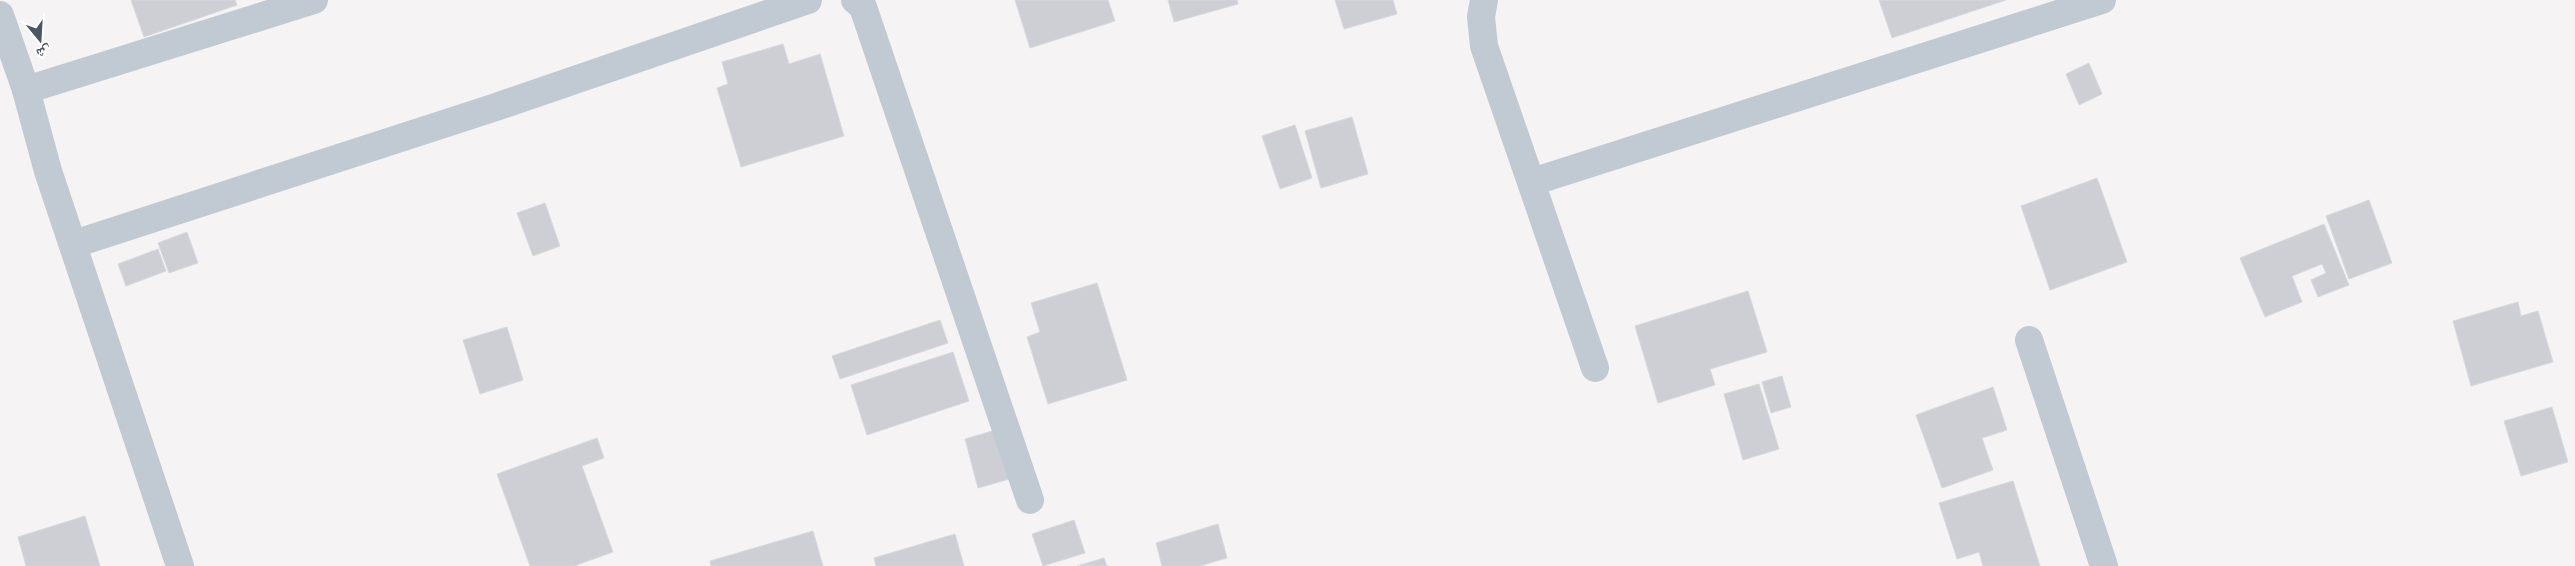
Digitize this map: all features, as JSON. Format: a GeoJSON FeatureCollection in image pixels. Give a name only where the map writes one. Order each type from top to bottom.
{"type":"FeatureCollection","features":[{"type":"Feature","properties":{"kind":"street"},"geometry":{"type":"LineString","coordinates":[[26,90],[272,6],[314,0]]}},
{"type":"Feature","properties":{"kind":"street"},"geometry":{"type":"LineString","coordinates":[[74,244],[493,108],[808,0]]}},
{"type":"Feature","properties":{"kind":"street"},"geometry":{"type":"LineString","coordinates":[[855,0],[864,7],[1030,500]]}},
{"type":"Feature","properties":{"kind":"street"},"geometry":{"type":"LineString","coordinates":[[1484,0],[1481,17],[1484,46],[1595,368]]}},
{"type":"Feature","properties":{"kind":"street"},"geometry":{"type":"LineString","coordinates":[[1532,182],[2102,0]]}},
{"type":"Feature","properties":{"kind":"street"},"geometry":{"type":"LineString","coordinates":[[0,15],[26,90],[48,171],[74,244],[180,566]]}},
{"type":"Feature","properties":{"kind":"street"},"geometry":{"type":"LineString","coordinates":[[2029,340],[2104,566]]}},
{"type":"Feature","properties":{"kind":"building"},"geometry":{"type":"Polygon","coordinates":[[[131,0],[235,0],[237,5],[144,37],[131,0]]]}},
{"type":"Feature","properties":{"kind":"building"},"geometry":{"type":"Polygon","coordinates":[[[1015,0],[1108,0],[1115,21],[1030,48],[1015,0]]]}},
{"type":"Feature","properties":{"kind":"building"},"geometry":{"type":"Polygon","coordinates":[[[1168,0],[1237,0],[1238,4],[1174,22],[1168,0]]]}},
{"type":"Feature","properties":{"kind":"building"},"geometry":{"type":"Polygon","coordinates":[[[1335,0],[1393,0],[1397,14],[1344,29],[1335,0]]]}},
{"type":"Feature","properties":{"kind":"building"},"geometry":{"type":"Polygon","coordinates":[[[1879,0],[2006,0],[1892,38],[1879,0]]]}},
{"type":"Feature","properties":{"kind":"building"},"geometry":{"type":"Polygon","coordinates":[[[783,44],[789,64],[820,54],[844,136],[741,167],[717,88],[728,84],[722,62],[783,44]]]}},
{"type":"Feature","properties":{"kind":"building"},"geometry":{"type":"Polygon","coordinates":[[[2089,63],[2102,94],[2079,105],[2066,74],[2089,63]]]}},
{"type":"Feature","properties":{"kind":"building"},"geometry":{"type":"Polygon","coordinates":[[[1352,117],[1368,174],[1321,188],[1305,131],[1352,117]]]}},
{"type":"Feature","properties":{"kind":"building"},"geometry":{"type":"Polygon","coordinates":[[[1295,125],[1312,178],[1280,189],[1262,136],[1295,125]]]}},
{"type":"Feature","properties":{"kind":"building"},"geometry":{"type":"Polygon","coordinates":[[[2097,178],[2127,262],[2050,290],[2021,206],[2097,178]]]}},
{"type":"Feature","properties":{"kind":"building"},"geometry":{"type":"Polygon","coordinates":[[[2369,200],[2392,263],[2349,279],[2326,216],[2369,200]]]}},
{"type":"Feature","properties":{"kind":"building"},"geometry":{"type":"Polygon","coordinates":[[[545,203],[560,246],[533,256],[517,213],[545,203]]]}},
{"type":"Feature","properties":{"kind":"building"},"geometry":{"type":"Polygon","coordinates":[[[2324,224],[2349,285],[2318,297],[2311,280],[2326,273],[2322,264],[2292,276],[2302,302],[2265,317],[2240,258],[2324,224]]]}},
{"type":"Feature","properties":{"kind":"building"},"geometry":{"type":"Polygon","coordinates":[[[187,232],[198,263],[169,273],[158,243],[187,232]]]}},
{"type":"Feature","properties":{"kind":"building"},"geometry":{"type":"Polygon","coordinates":[[[158,249],[166,271],[126,286],[118,264],[158,249]]]}},
{"type":"Feature","properties":{"kind":"building"},"geometry":{"type":"Polygon","coordinates":[[[1097,283],[1127,380],[1048,404],[1027,337],[1040,332],[1031,303],[1097,283]]]}},
{"type":"Feature","properties":{"kind":"building"},"geometry":{"type":"Polygon","coordinates":[[[1748,291],[1767,352],[1710,369],[1715,385],[1658,403],[1635,326],[1748,291]]]}},
{"type":"Feature","properties":{"kind":"building"},"geometry":{"type":"Polygon","coordinates":[[[2518,302],[2521,316],[2538,311],[2553,362],[2471,386],[2453,321],[2518,302]]]}},
{"type":"Feature","properties":{"kind":"building"},"geometry":{"type":"Polygon","coordinates":[[[940,320],[948,343],[840,379],[832,356],[940,320]]]}},
{"type":"Feature","properties":{"kind":"building"},"geometry":{"type":"Polygon","coordinates":[[[507,327],[523,380],[480,394],[463,340],[507,327]]]}},
{"type":"Feature","properties":{"kind":"building"},"geometry":{"type":"Polygon","coordinates":[[[953,352],[969,401],[867,435],[851,385],[953,352]]]}},
{"type":"Feature","properties":{"kind":"building"},"geometry":{"type":"Polygon","coordinates":[[[1782,376],[1791,407],[1771,413],[1762,382],[1782,376]]]}},
{"type":"Feature","properties":{"kind":"building"},"geometry":{"type":"Polygon","coordinates":[[[1759,384],[1779,449],[1743,460],[1724,394],[1759,384]]]}},
{"type":"Feature","properties":{"kind":"building"},"geometry":{"type":"Polygon","coordinates":[[[1993,387],[2007,430],[1982,438],[1993,470],[1942,488],[1916,415],[1993,387]]]}},
{"type":"Feature","properties":{"kind":"building"},"geometry":{"type":"Polygon","coordinates":[[[2552,407],[2568,462],[2521,476],[2504,421],[2552,407]]]}},
{"type":"Feature","properties":{"kind":"building"},"geometry":{"type":"Polygon","coordinates":[[[999,429],[1013,478],[978,488],[965,439],[999,429]]]}},
{"type":"Feature","properties":{"kind":"building"},"geometry":{"type":"Polygon","coordinates":[[[597,438],[604,458],[582,466],[613,552],[574,566],[530,566],[497,474],[597,438]]]}},
{"type":"Feature","properties":{"kind":"building"},"geometry":{"type":"Polygon","coordinates":[[[2013,481],[2040,566],[1983,566],[1979,552],[1957,559],[1939,503],[2013,481]]]}},
{"type":"Feature","properties":{"kind":"building"},"geometry":{"type":"Polygon","coordinates":[[[85,516],[100,566],[26,566],[18,537],[85,516]]]}},
{"type":"Feature","properties":{"kind":"building"},"geometry":{"type":"Polygon","coordinates":[[[1074,520],[1085,553],[1043,566],[1032,534],[1074,520]]]}},
{"type":"Feature","properties":{"kind":"building"},"geometry":{"type":"Polygon","coordinates":[[[1218,524],[1227,558],[1200,566],[1162,566],[1156,543],[1218,524]]]}},
{"type":"Feature","properties":{"kind":"building"},"geometry":{"type":"Polygon","coordinates":[[[813,531],[823,566],[711,566],[710,561],[813,531]]]}},
{"type":"Feature","properties":{"kind":"building"},"geometry":{"type":"Polygon","coordinates":[[[955,534],[964,566],[876,566],[874,558],[955,534]]]}},
{"type":"Feature","properties":{"kind":"building"},"geometry":{"type":"Polygon","coordinates":[[[1104,558],[1107,566],[1077,566],[1104,558]]]}}]}
